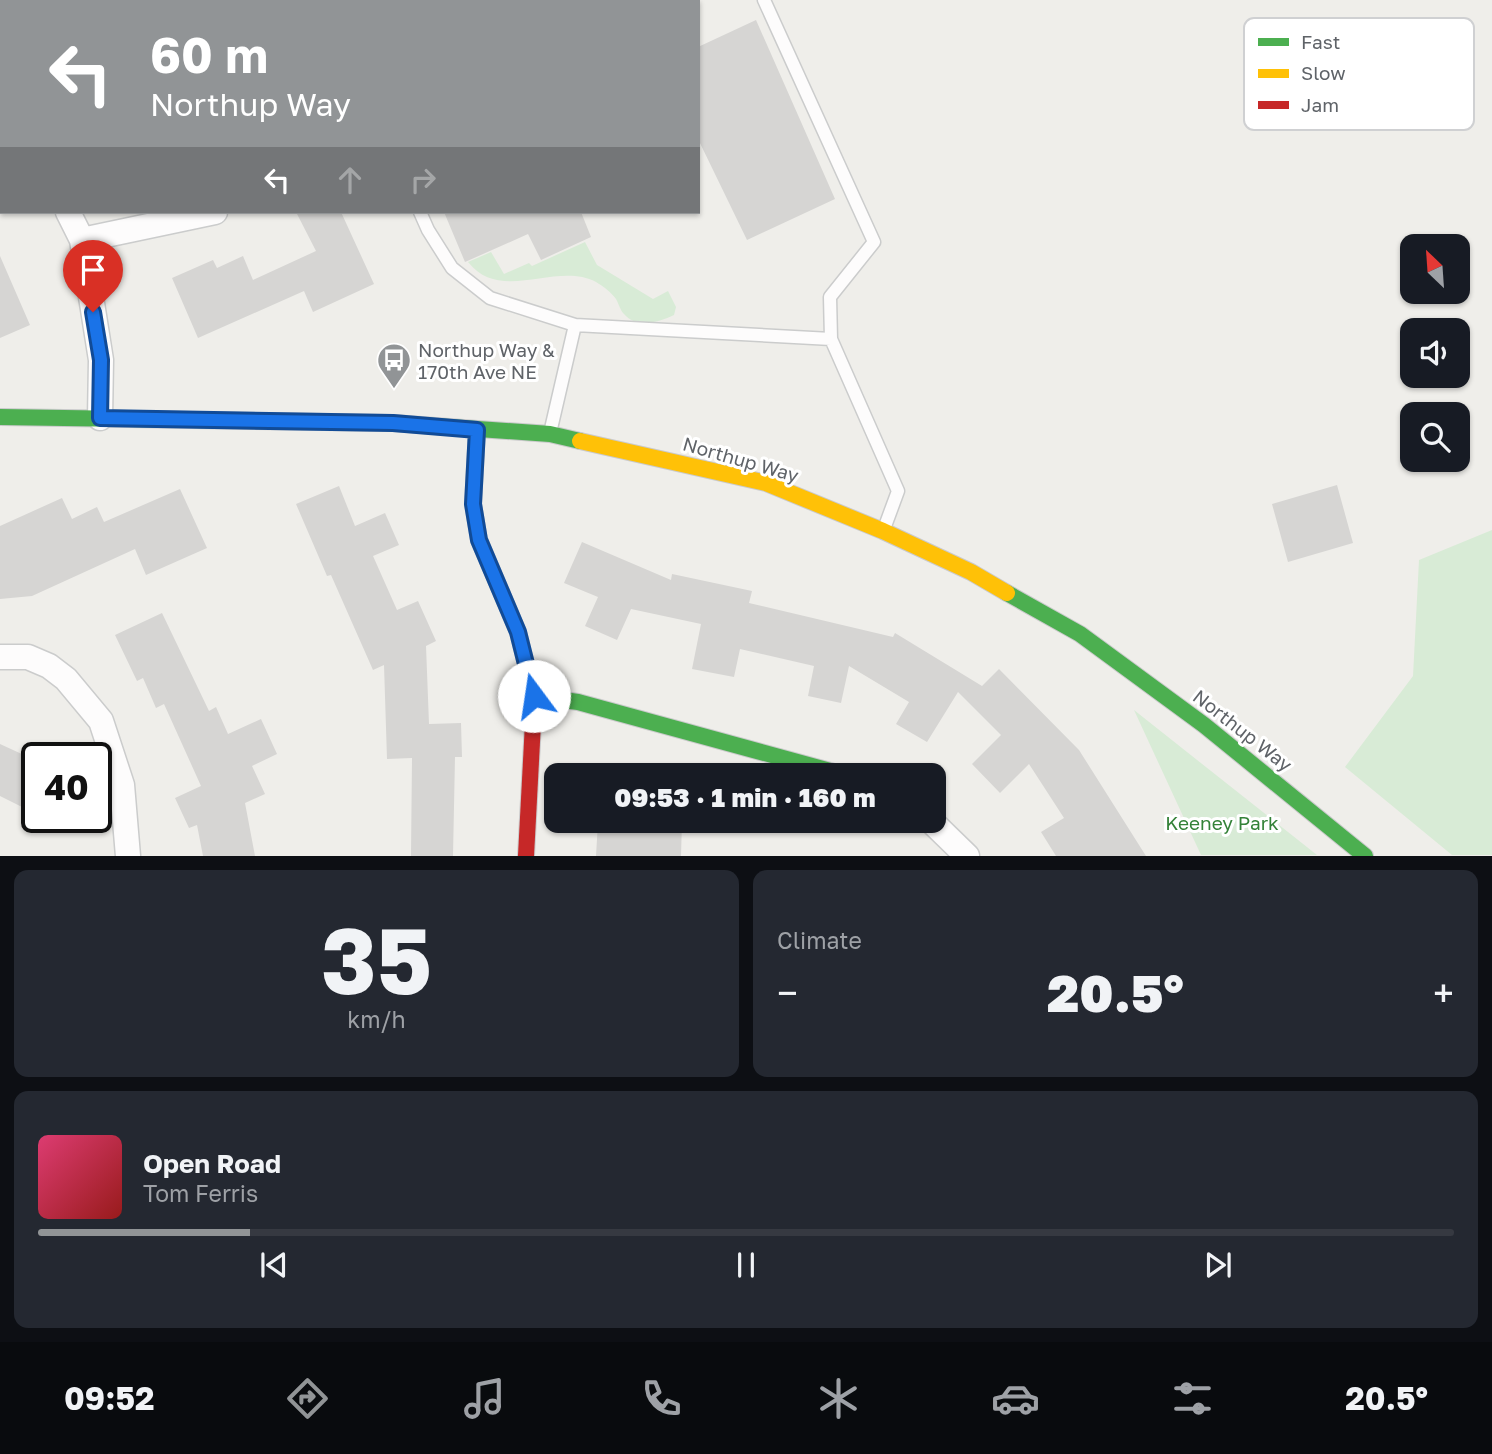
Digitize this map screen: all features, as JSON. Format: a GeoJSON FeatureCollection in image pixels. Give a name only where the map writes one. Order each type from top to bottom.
{"type":"FeatureCollection","features":[{"type":"Feature","properties":{"kind":"street"},"geometry":{"type":"LineString","coordinates":[[69,214],[82,240],[101,360],[100,418]]}},
{"type":"Feature","properties":{"kind":"street"},"geometry":{"type":"LineString","coordinates":[[82,240],[206,214]]}},
{"type":"Feature","properties":{"kind":"street","name":"Northup Way"},"geometry":{"type":"LineString","coordinates":[[0,417],[382,423],[550,433],[766,484],[883,531],[971,572],[1080,634],[1204,725],[1366,856]]}},
{"type":"Feature","properties":{"kind":"street"},"geometry":{"type":"LineString","coordinates":[[477,430],[473,504],[479,540],[518,632],[534,696],[526,856]]}},
{"type":"Feature","properties":{"kind":"street"},"geometry":{"type":"LineString","coordinates":[[0,657],[28,657],[49,666],[66,680],[101,721],[122,785],[128,856]]}},
{"type":"Feature","properties":{"kind":"street"},"geometry":{"type":"LineString","coordinates":[[534,696],[578,702],[801,763]]}},
{"type":"Feature","properties":{"kind":"street"},"geometry":{"type":"LineString","coordinates":[[943,833],[967,856]]}},
{"type":"Feature","properties":{"kind":"lane"},"geometry":{"type":"LineString","coordinates":[[764,0],[874,242],[830,297],[831,339],[898,491],[883,531]]}},
{"type":"Feature","properties":{"kind":"lane"},"geometry":{"type":"LineString","coordinates":[[421,214],[452,268],[490,298],[575,325],[831,339]]}},
{"type":"Feature","properties":{"kind":"lane"},"geometry":{"type":"LineString","coordinates":[[550,433],[575,325]]}},
{"type":"Feature","properties":{"kind":"green space"},"geometry":{"type":"Polygon","coordinates":[[[585,242],[597,265],[653,299],[668,291],[676,307],[674,315],[655,322],[642,323],[629,319],[612,294],[596,282],[564,276],[496,280],[481,274],[468,262],[491,252],[504,274],[529,263],[532,266],[585,242]]]}},
{"type":"Feature","properties":{"kind":"green space"},"geometry":{"type":"Polygon","coordinates":[[[1492,530],[1492,855],[1452,855],[1345,767],[1413,676],[1419,560],[1492,530]]]}},
{"type":"Feature","properties":{"kind":"green space","name":"Keeney Park"},"geometry":{"type":"Polygon","coordinates":[[[1134,710],[1317,855],[1201,855],[1134,710]]]}},
{"type":"Feature","properties":{"kind":"building"},"geometry":{"type":"Polygon","coordinates":[[[756,20],[835,199],[747,240],[700,143],[700,46],[756,20]]]}},
{"type":"Feature","properties":{"kind":"building"},"geometry":{"type":"Polygon","coordinates":[[[297,214],[342,214],[374,284],[313,312],[304,291],[198,338],[172,278],[213,260],[217,268],[243,256],[253,280],[316,251],[297,214]]]}},
{"type":"Feature","properties":{"kind":"building"},"geometry":{"type":"Polygon","coordinates":[[[445,214],[582,214],[591,237],[541,260],[528,234],[465,262],[445,214]]]}},
{"type":"Feature","properties":{"kind":"building"},"geometry":{"type":"Polygon","coordinates":[[[0,256],[30,325],[0,338],[0,256]]]}},
{"type":"Feature","properties":{"kind":"building"},"geometry":{"type":"Polygon","coordinates":[[[1337,485],[1353,543],[1288,562],[1272,504],[1337,485]]]}},
{"type":"Feature","properties":{"kind":"building"},"geometry":{"type":"Polygon","coordinates":[[[339,486],[355,526],[385,513],[399,545],[373,556],[397,610],[418,601],[436,641],[426,646],[429,724],[461,723],[462,757],[455,757],[453,856],[411,856],[412,758],[387,759],[384,665],[373,670],[331,575],[327,576],[296,504],[339,486]]]}},
{"type":"Feature","properties":{"kind":"building"},"geometry":{"type":"Polygon","coordinates":[[[180,489],[207,548],[146,575],[135,549],[32,596],[0,599],[0,526],[62,498],[72,519],[97,507],[104,522],[180,489]]]}},
{"type":"Feature","properties":{"kind":"building"},"geometry":{"type":"Polygon","coordinates":[[[582,542],[671,580],[672,574],[752,591],[749,603],[893,637],[895,633],[982,686],[999,669],[1079,750],[1146,856],[1056,856],[1041,832],[1064,818],[1029,764],[1000,793],[972,764],[1001,735],[958,692],[927,742],[896,724],[909,702],[849,666],[841,703],[808,696],[814,666],[740,649],[734,677],[692,669],[701,624],[631,609],[617,640],[585,626],[598,597],[564,583],[582,542]]]}},
{"type":"Feature","properties":{"kind":"building"},"geometry":{"type":"Polygon","coordinates":[[[162,613],[209,711],[216,707],[228,734],[261,719],[277,754],[252,766],[265,794],[245,803],[255,856],[203,856],[197,825],[189,828],[175,798],[201,786],[164,704],[156,708],[143,678],[137,681],[115,635],[162,613]]]}},
{"type":"Feature","properties":{"kind":"building"},"geometry":{"type":"Polygon","coordinates":[[[0,744],[21,754],[21,806],[0,796],[0,744]]]}},
{"type":"Feature","properties":{"kind":"building"},"geometry":{"type":"Polygon","coordinates":[[[597,833],[682,833],[681,856],[596,856],[597,833]]]}},
{"type":"Feature","properties":{"kind":"traffic: fast"},"geometry":{"type":"LineString","coordinates":[[0,417],[393,423],[550,434],[580,441]]}},
{"type":"Feature","properties":{"kind":"traffic: fast"},"geometry":{"type":"LineString","coordinates":[[1007,593],[1080,634],[1204,725],[1365,856]]}},
{"type":"Feature","properties":{"kind":"traffic: fast"},"geometry":{"type":"LineString","coordinates":[[534,696],[578,702],[801,763]]}},
{"type":"Feature","properties":{"kind":"traffic: slow"},"geometry":{"type":"LineString","coordinates":[[477,430],[473,504],[479,540],[518,632],[534,704]]}},
{"type":"Feature","properties":{"kind":"traffic: slow"},"geometry":{"type":"LineString","coordinates":[[580,441],[766,483],[883,531],[971,572],[1007,593]]}},
{"type":"Feature","properties":{"kind":"traffic: jam"},"geometry":{"type":"LineString","coordinates":[[526,856],[534,704]]}},
{"type":"Feature","properties":{"kind":"place","name":"Northup Way & 170th Ave NE"},"geometry":{"type":"Point","coordinates":[394,390]}},
{"type":"Feature","properties":{"kind":"route"},"geometry":{"type":"LineString","coordinates":[[93,312],[101,360],[100,418],[393,423],[477,430],[473,504],[479,540],[518,632],[534,696]]}}]}
